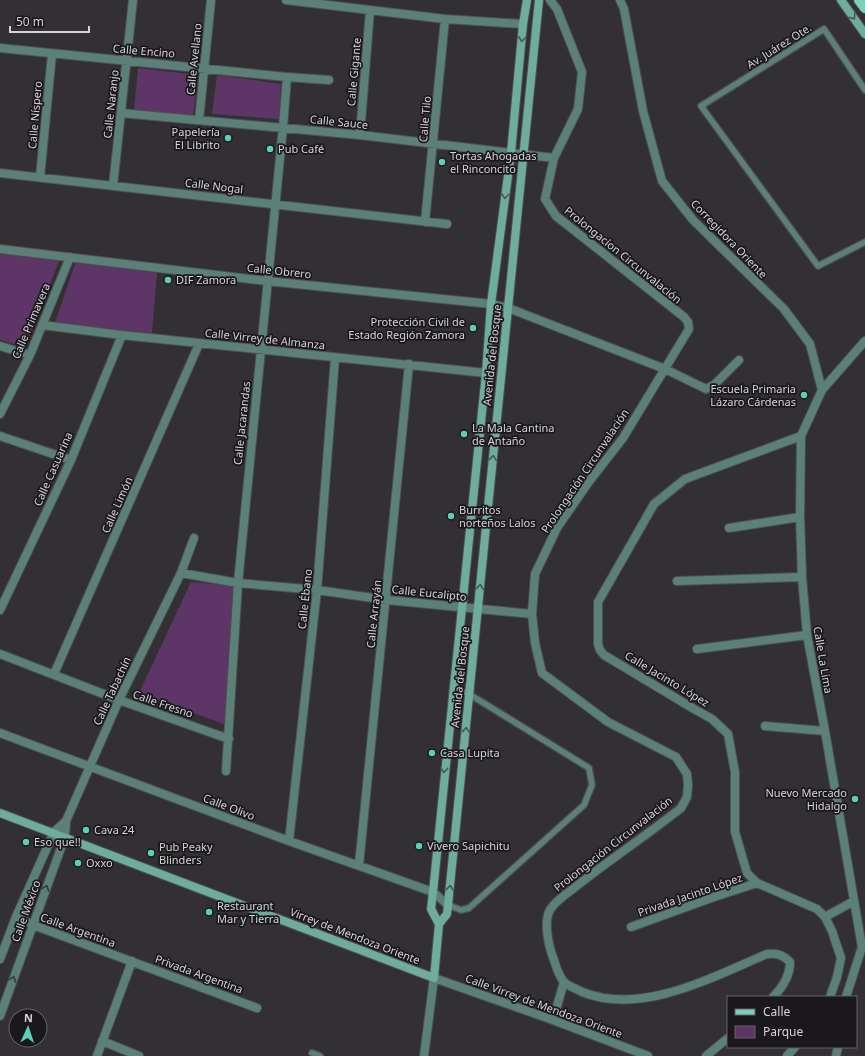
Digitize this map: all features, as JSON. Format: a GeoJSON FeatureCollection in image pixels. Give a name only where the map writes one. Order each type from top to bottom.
{"type":"FeatureCollection","features":[{"type":"Feature","properties":{"kind":"main road"},"geometry":{"type":"LineString","coordinates":[[859,0],[865,8]]}},
{"type":"Feature","properties":{"kind":"street","name":"Calle Naranjo"},"geometry":{"type":"LineString","coordinates":[[113,186],[133,0]]}},
{"type":"Feature","properties":{"kind":"street","name":"Calle Avellano"},"geometry":{"type":"LineString","coordinates":[[199,120],[211,0]]}},
{"type":"Feature","properties":{"kind":"street"},"geometry":{"type":"LineString","coordinates":[[286,0],[445,19],[523,24]]}},
{"type":"Feature","properties":{"kind":"street","name":"Avenida del Bosque"},"geometry":{"type":"LineString","coordinates":[[439,924],[431,910],[486,373],[491,304],[511,153],[523,24],[527,0]]}},
{"type":"Feature","properties":{"kind":"street","name":"Avenida del Bosque"},"geometry":{"type":"LineString","coordinates":[[424,1056],[439,924],[447,914],[448,905],[539,0]]}},
{"type":"Feature","properties":{"kind":"street","name":"Prolongacíon Circunvalación"},"geometry":{"type":"LineString","coordinates":[[550,0],[556,9],[582,72],[578,109],[554,158],[545,199],[556,216],[688,322]]}},
{"type":"Feature","properties":{"kind":"street","name":"Corregidora Oriente"},"geometry":{"type":"LineString","coordinates":[[620,0],[626,16],[643,111],[662,181],[692,220],[784,309],[810,344],[822,390]]}},
{"type":"Feature","properties":{"kind":"street"},"geometry":{"type":"LineString","coordinates":[[841,0],[865,34]]}},
{"type":"Feature","properties":{"kind":"street","name":"Calle Gigante"},"geometry":{"type":"LineString","coordinates":[[360,135],[370,10]]}},
{"type":"Feature","properties":{"kind":"street","name":"Calle Tilo"},"geometry":{"type":"LineString","coordinates":[[425,222],[434,143],[445,19]]}},
{"type":"Feature","properties":{"kind":"street","name":"Calle Encino"},"geometry":{"type":"LineString","coordinates":[[0,48],[329,80]]}},
{"type":"Feature","properties":{"kind":"street","name":"Calle Níspero"},"geometry":{"type":"LineString","coordinates":[[40,177],[52,54]]}},
{"type":"Feature","properties":{"kind":"street","name":"Calle Jacarandas"},"geometry":{"type":"LineString","coordinates":[[226,771],[238,583],[287,77]]}},
{"type":"Feature","properties":{"kind":"street","name":"Calle Sauce"},"geometry":{"type":"LineString","coordinates":[[121,113],[360,135],[434,143],[524,156],[554,158]]}},
{"type":"Feature","properties":{"kind":"street","name":"Calle Nogal"},"geometry":{"type":"LineString","coordinates":[[0,173],[447,224]]}},
{"type":"Feature","properties":{"kind":"street","name":"Calle Obrero"},"geometry":{"type":"LineString","coordinates":[[0,249],[267,281],[491,304],[508,308],[665,369],[706,389],[714,386],[739,360]]}},
{"type":"Feature","properties":{"kind":"street","name":"Calle Primavera"},"geometry":{"type":"LineString","coordinates":[[0,414],[30,355],[70,257]]}},
{"type":"Feature","properties":{"kind":"street","name":"Prolongación Circunvalación"},"geometry":{"type":"LineString","coordinates":[[564,982],[558,972],[548,943],[547,916],[550,910],[555,903],[585,879],[681,808],[687,797],[688,785],[687,774],[676,758],[608,722],[542,673],[535,643],[532,614],[535,574],[557,528],[588,483],[622,438],[689,329],[688,322]]}},
{"type":"Feature","properties":{"kind":"street","name":"Calle Virrey de Almanza"},"geometry":{"type":"LineString","coordinates":[[42,325],[199,344],[409,364],[486,373]]}},
{"type":"Feature","properties":{"kind":"street","name":"Calle Casuarina"},"geometry":{"type":"LineString","coordinates":[[0,610],[71,460],[122,335]]}},
{"type":"Feature","properties":{"kind":"street","name":"Calle La Lima"},"geometry":{"type":"LineString","coordinates":[[846,996],[862,947],[807,635],[802,577],[800,517],[801,436],[822,390],[865,341]]}},
{"type":"Feature","properties":{"kind":"street","name":"Calle Limón"},"geometry":{"type":"LineString","coordinates":[[54,674],[199,344]]}},
{"type":"Feature","properties":{"kind":"street"},"geometry":{"type":"LineString","coordinates":[[0,346],[30,355]]}},
{"type":"Feature","properties":{"kind":"street","name":"Calle Ébano"},"geometry":{"type":"LineString","coordinates":[[289,841],[317,590],[335,358]]}},
{"type":"Feature","properties":{"kind":"street","name":"Calle Arrayán"},"geometry":{"type":"LineString","coordinates":[[359,865],[387,600],[409,364]]}},
{"type":"Feature","properties":{"kind":"street"},"geometry":{"type":"LineString","coordinates":[[0,436],[71,460]]}},
{"type":"Feature","properties":{"kind":"street","name":"Calle Jacinto López"},"geometry":{"type":"LineString","coordinates":[[801,436],[685,479],[654,504],[598,602],[598,644],[604,655],[712,719],[728,734],[734,772],[735,832],[747,873],[757,883],[817,909],[825,917],[832,931],[841,958],[837,977],[830,996]]}},
{"type":"Feature","properties":{"kind":"street"},"geometry":{"type":"LineString","coordinates":[[729,528],[800,517]]}},
{"type":"Feature","properties":{"kind":"street","name":"Calle Tabachín"},"geometry":{"type":"LineString","coordinates":[[65,837],[66,821],[118,700],[181,573],[194,538]]}},
{"type":"Feature","properties":{"kind":"street","name":"Calle Eucalipto"},"geometry":{"type":"LineString","coordinates":[[181,573],[238,583],[317,590],[387,600],[462,606],[532,614]]}},
{"type":"Feature","properties":{"kind":"street"},"geometry":{"type":"LineString","coordinates":[[677,581],[802,577]]}},
{"type":"Feature","properties":{"kind":"street"},"geometry":{"type":"LineString","coordinates":[[697,649],[807,635]]}},
{"type":"Feature","properties":{"kind":"street","name":"Calle Fresno"},"geometry":{"type":"LineString","coordinates":[[0,654],[118,700],[229,739]]}},
{"type":"Feature","properties":{"kind":"street"},"geometry":{"type":"LineString","coordinates":[[765,726],[825,731]]}},
{"type":"Feature","properties":{"kind":"street","name":"Calle Olivo"},"geometry":{"type":"LineString","coordinates":[[0,733],[289,841],[433,892],[448,905]]}},
{"type":"Feature","properties":{"kind":"street","name":"Virrey de Mendoza Oriente"},"geometry":{"type":"LineString","coordinates":[[0,813],[54,832],[434,978]]}},
{"type":"Feature","properties":{"kind":"street","name":"Calle Tabachín"},"geometry":{"type":"LineString","coordinates":[[54,832],[66,821]]}},
{"type":"Feature","properties":{"kind":"street","name":"Calle México"},"geometry":{"type":"LineString","coordinates":[[0,959],[16,917],[54,832]]}},
{"type":"Feature","properties":{"kind":"street","name":"Calle México"},"geometry":{"type":"LineString","coordinates":[[0,1016],[65,837]]}},
{"type":"Feature","properties":{"kind":"street","name":"Privada Jacinto López"},"geometry":{"type":"LineString","coordinates":[[630,927],[757,883]]}},
{"type":"Feature","properties":{"kind":"street"},"geometry":{"type":"LineString","coordinates":[[825,917],[854,901]]}},
{"type":"Feature","properties":{"kind":"street","name":"Calle Argentina"},"geometry":{"type":"LineString","coordinates":[[16,917],[33,925],[132,961]]}},
{"type":"Feature","properties":{"kind":"street"},"geometry":{"type":"LineString","coordinates":[[552,1020],[564,982],[593,996],[628,1000],[654,996],[686,988],[767,954],[780,954],[790,962],[789,971],[786,978],[774,996]]}},
{"type":"Feature","properties":{"kind":"street"},"geometry":{"type":"LineString","coordinates":[[97,1056],[132,961]]}},
{"type":"Feature","properties":{"kind":"street","name":"Privada Argentina"},"geometry":{"type":"LineString","coordinates":[[132,961],[257,1008]]}},
{"type":"Feature","properties":{"kind":"street","name":"Calle Virrey de Mendoza Oriente"},"geometry":{"type":"LineString","coordinates":[[434,978],[648,1056]]}},
{"type":"Feature","properties":{"kind":"street"},"geometry":{"type":"LineString","coordinates":[[706,1056],[727,1039]]}},
{"type":"Feature","properties":{"kind":"street"},"geometry":{"type":"LineString","coordinates":[[102,1041],[139,1056]]}},
{"type":"Feature","properties":{"kind":"street"},"geometry":{"type":"LineString","coordinates":[[786,1056],[794,1048]]}},
{"type":"Feature","properties":{"kind":"lane","name":"Av. Juárez Ote."},"geometry":{"type":"LineString","coordinates":[[865,90],[824,29],[701,106],[818,266],[865,242]]}},
{"type":"Feature","properties":{"kind":"lane"},"geometry":{"type":"LineString","coordinates":[[448,905],[460,910],[469,908],[584,806],[592,785],[589,768],[469,694],[453,687]]}},
{"type":"Feature","properties":{"kind":"lane"},"geometry":{"type":"LineString","coordinates":[[312,1053],[320,1056]]}},
{"type":"Feature","properties":{"kind":"green space"},"geometry":{"type":"Polygon","coordinates":[[[138,68],[198,75],[193,116],[134,110],[138,68]]]}},
{"type":"Feature","properties":{"kind":"green space"},"geometry":{"type":"Polygon","coordinates":[[[217,75],[281,84],[279,119],[212,114],[217,75]]]}},
{"type":"Feature","properties":{"kind":"green space"},"geometry":{"type":"Polygon","coordinates":[[[0,253],[60,259],[25,347],[0,340],[0,253]]]}},
{"type":"Feature","properties":{"kind":"green space"},"geometry":{"type":"Polygon","coordinates":[[[76,261],[157,273],[152,333],[55,323],[76,261]]]}},
{"type":"Feature","properties":{"kind":"green space"},"geometry":{"type":"Polygon","coordinates":[[[191,582],[236,586],[224,724],[139,693],[191,582]]]}},
{"type":"Feature","properties":{"kind":"place","name":"Papelería El Librito"},"geometry":{"type":"Point","coordinates":[228,138]}},
{"type":"Feature","properties":{"kind":"place","name":"Pub Café"},"geometry":{"type":"Point","coordinates":[270,149]}},
{"type":"Feature","properties":{"kind":"place","name":"Tortas Ahogadas el Rinconcito"},"geometry":{"type":"Point","coordinates":[442,162]}},
{"type":"Feature","properties":{"kind":"place","name":"DIF Zamora"},"geometry":{"type":"Point","coordinates":[168,280]}},
{"type":"Feature","properties":{"kind":"place","name":"Protección Civil de Estado Región Zamora"},"geometry":{"type":"Point","coordinates":[473,328]}},
{"type":"Feature","properties":{"kind":"place","name":"Escuela Primaria Lázaro Cárdenas"},"geometry":{"type":"Point","coordinates":[804,395]}},
{"type":"Feature","properties":{"kind":"place","name":"La Mala Cantina de Antaño"},"geometry":{"type":"Point","coordinates":[464,434]}},
{"type":"Feature","properties":{"kind":"place","name":"Burritos norteños Lalos"},"geometry":{"type":"Point","coordinates":[451,516]}},
{"type":"Feature","properties":{"kind":"place","name":"Casa Lupita"},"geometry":{"type":"Point","coordinates":[432,753]}},
{"type":"Feature","properties":{"kind":"place","name":"Nuevo Mercado Hidalgo"},"geometry":{"type":"Point","coordinates":[855,799]}},
{"type":"Feature","properties":{"kind":"place","name":"Cava 24"},"geometry":{"type":"Point","coordinates":[86,830]}},
{"type":"Feature","properties":{"kind":"place","name":"Eso que!!"},"geometry":{"type":"Point","coordinates":[26,842]}},
{"type":"Feature","properties":{"kind":"place","name":"Vivero Sapichitu"},"geometry":{"type":"Point","coordinates":[419,846]}},
{"type":"Feature","properties":{"kind":"place","name":"Pub Peaky Blinders"},"geometry":{"type":"Point","coordinates":[151,853]}},
{"type":"Feature","properties":{"kind":"place","name":"Oxxo"},"geometry":{"type":"Point","coordinates":[78,863]}},
{"type":"Feature","properties":{"kind":"place","name":"Restaurant Mar y Tierra"},"geometry":{"type":"Point","coordinates":[209,912]}}]}
